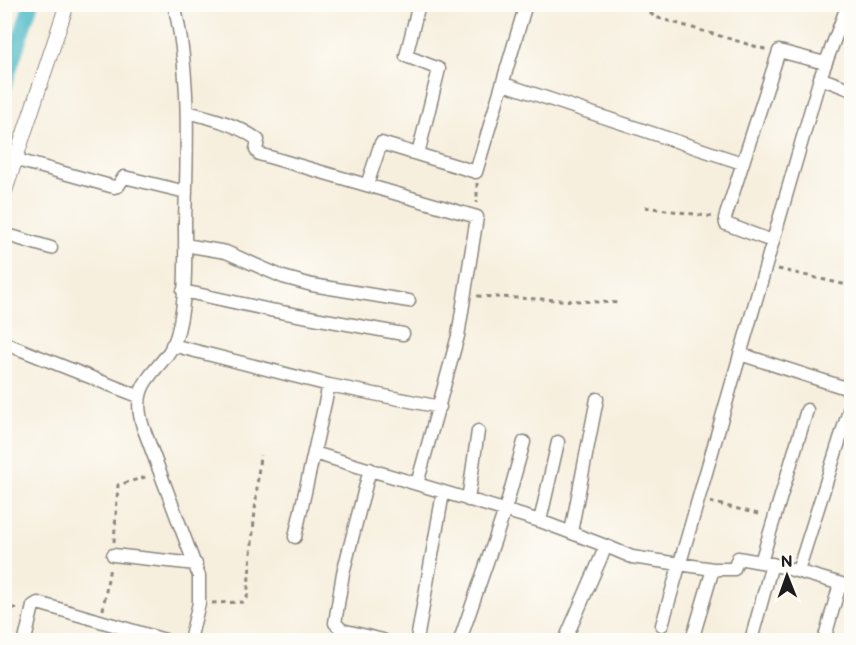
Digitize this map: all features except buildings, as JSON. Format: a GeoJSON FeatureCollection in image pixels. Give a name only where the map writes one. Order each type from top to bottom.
{"type":"FeatureCollection","features":[{"type":"Feature","properties":{"kind":"street"},"geometry":{"type":"LineString","coordinates":[[4,194],[67,4]]}},
{"type":"Feature","properties":{"kind":"street"},"geometry":{"type":"LineString","coordinates":[[174,4],[182,41],[187,112],[183,291],[178,332],[172,345],[149,376],[138,396],[139,416],[196,564],[201,589],[190,640]]}},
{"type":"Feature","properties":{"kind":"street"},"geometry":{"type":"LineString","coordinates":[[418,154],[439,69],[406,56],[419,4]]}},
{"type":"Feature","properties":{"kind":"street"},"geometry":{"type":"LineString","coordinates":[[367,185],[380,144],[476,172],[526,4]]}},
{"type":"Feature","properties":{"kind":"street"},"geometry":{"type":"LineString","coordinates":[[662,625],[820,78],[848,4]]}},
{"type":"Feature","properties":{"kind":"street"},"geometry":{"type":"LineString","coordinates":[[772,241],[726,224],[725,218],[778,53],[783,50],[825,63]]}},
{"type":"Feature","properties":{"kind":"street"},"geometry":{"type":"LineString","coordinates":[[820,78],[852,90]]}},
{"type":"Feature","properties":{"kind":"street"},"geometry":{"type":"LineString","coordinates":[[504,84],[742,163]]}},
{"type":"Feature","properties":{"kind":"street"},"geometry":{"type":"LineString","coordinates":[[187,112],[223,122],[256,138],[257,153],[477,217],[466,296],[440,407],[417,484]]}},
{"type":"Feature","properties":{"kind":"street"},"geometry":{"type":"LineString","coordinates":[[17,160],[114,187],[118,186],[124,177],[186,192]]}},
{"type":"Feature","properties":{"kind":"street"},"geometry":{"type":"LineString","coordinates":[[4,234],[51,248]]}},
{"type":"Feature","properties":{"kind":"street"},"geometry":{"type":"LineString","coordinates":[[185,245],[231,254],[283,277],[312,285],[409,301]]}},
{"type":"Feature","properties":{"kind":"street"},"geometry":{"type":"LineString","coordinates":[[183,291],[270,310],[402,334]]}},
{"type":"Feature","properties":{"kind":"street"},"geometry":{"type":"LineString","coordinates":[[4,343],[138,396]]}},
{"type":"Feature","properties":{"kind":"street"},"geometry":{"type":"LineString","coordinates":[[172,345],[329,385],[440,407]]}},
{"type":"Feature","properties":{"kind":"street"},"geometry":{"type":"LineString","coordinates":[[740,354],[852,390]]}},
{"type":"Feature","properties":{"kind":"street"},"geometry":{"type":"LineString","coordinates":[[295,537],[329,385]]}},
{"type":"Feature","properties":{"kind":"street"},"geometry":{"type":"LineString","coordinates":[[571,532],[597,399]]}},
{"type":"Feature","properties":{"kind":"street"},"geometry":{"type":"LineString","coordinates":[[798,571],[852,401]]}},
{"type":"Feature","properties":{"kind":"street"},"geometry":{"type":"LineString","coordinates":[[751,640],[767,563],[773,518],[807,410]]}},
{"type":"Feature","properties":{"kind":"street"},"geometry":{"type":"LineString","coordinates":[[468,500],[478,431]]}},
{"type":"Feature","properties":{"kind":"street"},"geometry":{"type":"LineString","coordinates":[[460,640],[505,510],[524,442]]}},
{"type":"Feature","properties":{"kind":"street"},"geometry":{"type":"LineString","coordinates":[[540,521],[558,442]]}},
{"type":"Feature","properties":{"kind":"street"},"geometry":{"type":"LineString","coordinates":[[314,453],[540,521],[632,557],[679,565],[734,570],[739,558],[798,571],[846,586],[824,640]]}},
{"type":"Feature","properties":{"kind":"street"},"geometry":{"type":"LineString","coordinates":[[370,469],[349,544],[335,623],[342,630],[383,640]]}},
{"type":"Feature","properties":{"kind":"street"},"geometry":{"type":"LineString","coordinates":[[417,640],[442,493]]}},
{"type":"Feature","properties":{"kind":"street"},"geometry":{"type":"LineString","coordinates":[[565,640],[606,546]]}},
{"type":"Feature","properties":{"kind":"street"},"geometry":{"type":"LineString","coordinates":[[112,555],[196,564]]}},
{"type":"Feature","properties":{"kind":"street"},"geometry":{"type":"LineString","coordinates":[[692,640],[712,569]]}},
{"type":"Feature","properties":{"kind":"street"},"geometry":{"type":"LineString","coordinates":[[25,640],[36,603],[165,640]]}},
{"type":"Feature","properties":{"kind":"path"},"geometry":{"type":"LineString","coordinates":[[651,4],[650,13],[655,17],[778,53]]}},
{"type":"Feature","properties":{"kind":"path"},"geometry":{"type":"LineString","coordinates":[[476,172],[477,217]]}},
{"type":"Feature","properties":{"kind":"path"},"geometry":{"type":"LineString","coordinates":[[645,207],[725,218]]}},
{"type":"Feature","properties":{"kind":"path"},"geometry":{"type":"LineString","coordinates":[[765,266],[851,286]]}},
{"type":"Feature","properties":{"kind":"path"},"geometry":{"type":"LineString","coordinates":[[466,296],[620,303]]}},
{"type":"Feature","properties":{"kind":"path"},"geometry":{"type":"LineString","coordinates":[[199,603],[243,602],[247,598],[260,455]]}},
{"type":"Feature","properties":{"kind":"path"},"geometry":{"type":"LineString","coordinates":[[101,621],[112,555],[118,485],[160,473]]}},
{"type":"Feature","properties":{"kind":"path"},"geometry":{"type":"LineString","coordinates":[[697,498],[773,518]]}},
{"type":"Feature","properties":{"kind":"waterway"},"geometry":{"type":"LineString","coordinates":[[4,87],[31,4]]}}]}
